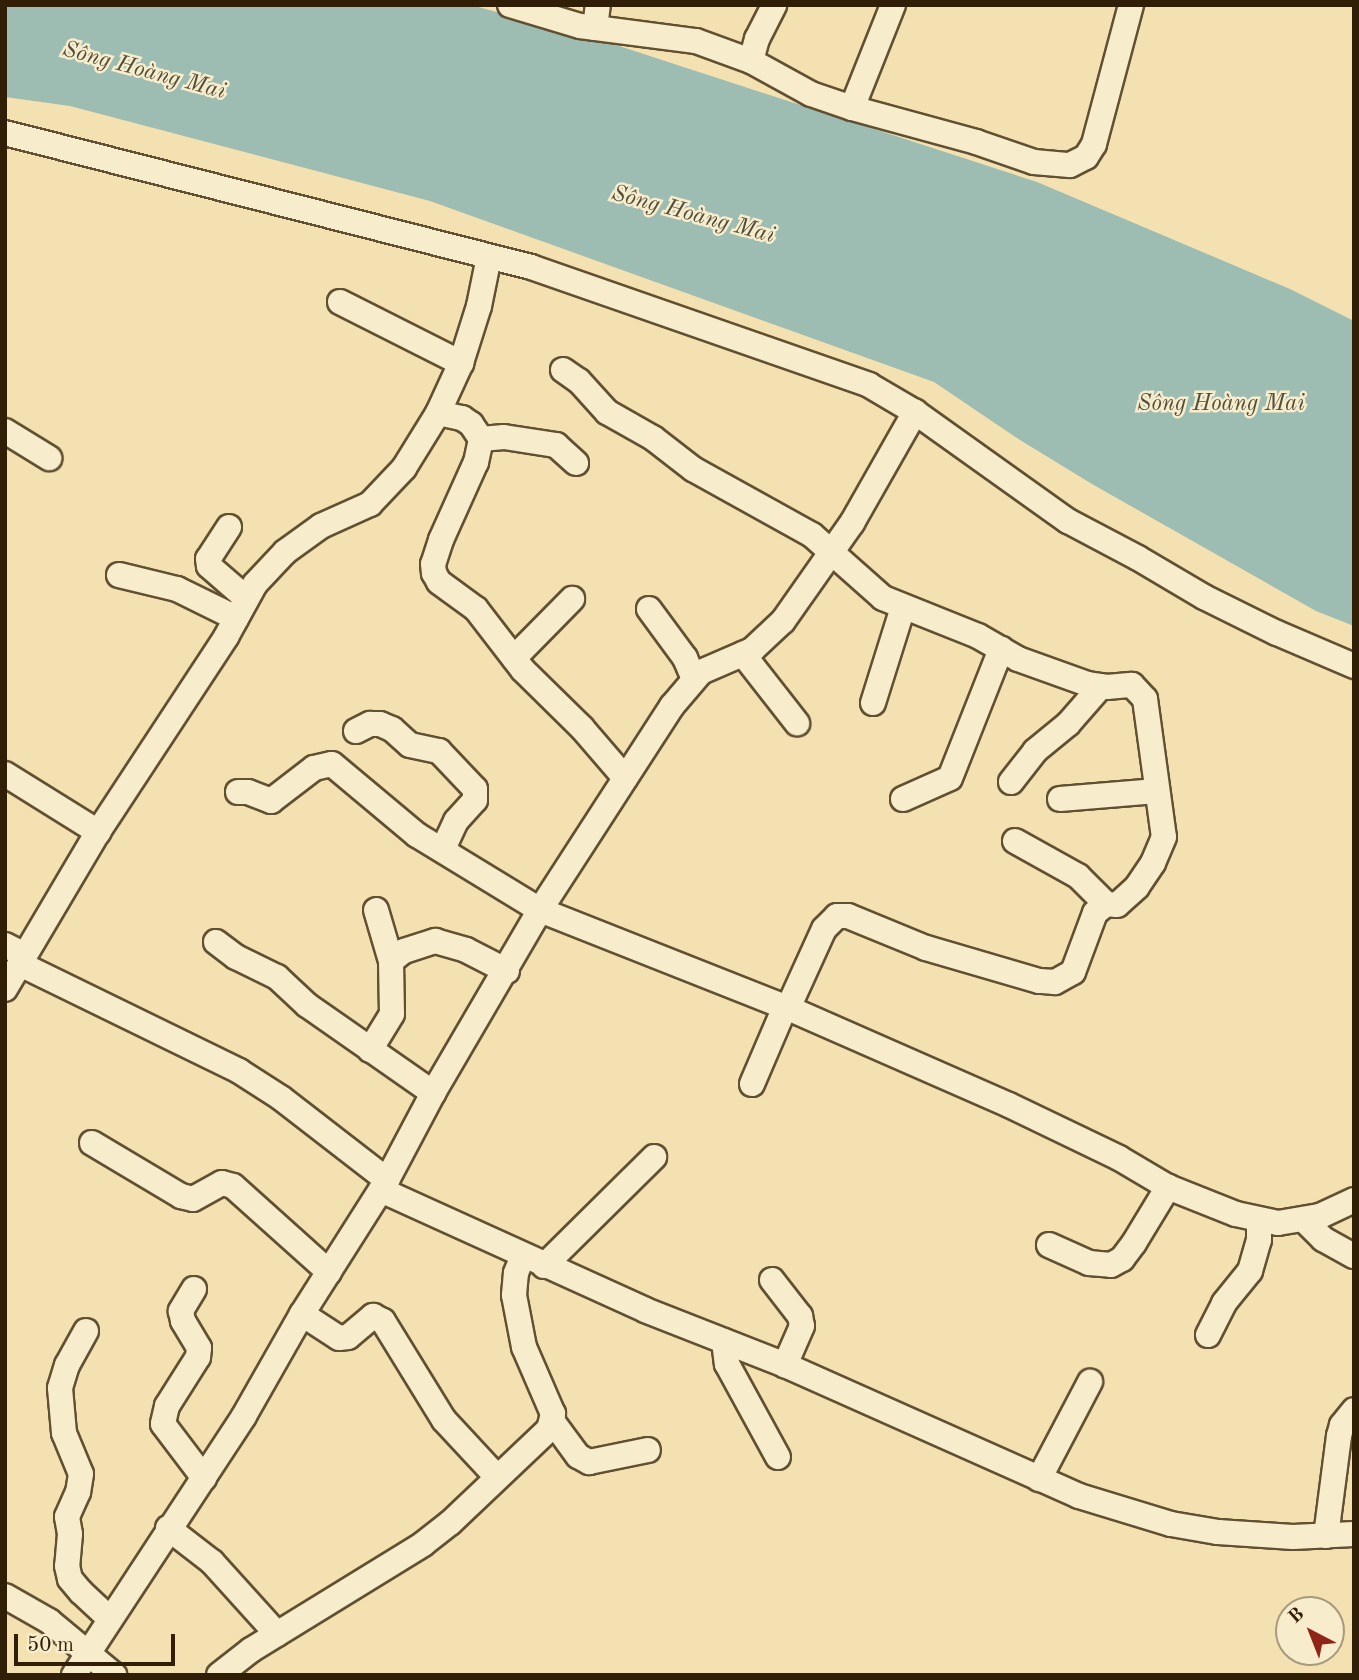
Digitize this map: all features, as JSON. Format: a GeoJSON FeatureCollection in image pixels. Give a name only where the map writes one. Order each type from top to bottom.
{"type":"FeatureCollection","features":[{"type":"Feature","properties":{"kind":"street"},"geometry":{"type":"LineString","coordinates":[[751,61],[757,38],[774,5]]}},
{"type":"Feature","properties":{"kind":"street"},"geometry":{"type":"LineString","coordinates":[[852,108],[893,5]]}},
{"type":"Feature","properties":{"kind":"street"},"geometry":{"type":"LineString","coordinates":[[512,6],[596,17],[708,45],[751,61],[811,94],[852,108],[962,138],[1034,162],[1078,163],[1086,158],[1094,144],[1131,5]]}},
{"type":"Feature","properties":{"kind":"street"},"geometry":{"type":"LineString","coordinates":[[5,132],[531,267],[869,385],[915,412],[1069,521],[1204,597],[1277,633],[1354,666]]}},
{"type":"Feature","properties":{"kind":"street"},"geometry":{"type":"LineString","coordinates":[[5,989],[17,955],[271,565],[321,526],[363,508],[378,497],[404,468],[438,413],[461,363],[479,306],[489,257]]}},
{"type":"Feature","properties":{"kind":"street"},"geometry":{"type":"LineString","coordinates":[[340,302],[461,363]]}},
{"type":"Feature","properties":{"kind":"street"},"geometry":{"type":"LineString","coordinates":[[563,370],[579,381],[607,412],[646,433],[693,469],[738,497],[799,527],[883,598],[978,636],[1018,659],[1101,686],[1132,685],[1145,699],[1157,791],[1164,819],[1164,837],[1153,863],[1125,900],[1117,905],[1106,904],[1078,876],[1015,841]]}},
{"type":"Feature","properties":{"kind":"street"},"geometry":{"type":"LineString","coordinates":[[74,1675],[168,1528],[204,1478],[275,1364],[302,1314],[384,1185],[433,1093],[507,971],[540,910],[625,778],[694,679],[708,667],[752,650],[783,621],[852,523],[915,412]]}},
{"type":"Feature","properties":{"kind":"street"},"geometry":{"type":"LineString","coordinates":[[438,413],[461,418],[471,424],[481,439],[475,463],[437,552],[434,573],[439,582],[476,609],[514,658],[625,778]]}},
{"type":"Feature","properties":{"kind":"street"},"geometry":{"type":"LineString","coordinates":[[5,431],[49,458]]}},
{"type":"Feature","properties":{"kind":"street"},"geometry":{"type":"LineString","coordinates":[[481,439],[504,437],[556,445],[576,463]]}},
{"type":"Feature","properties":{"kind":"street"},"geometry":{"type":"LineString","coordinates":[[229,527],[208,559],[209,566],[241,608]]}},
{"type":"Feature","properties":{"kind":"street"},"geometry":{"type":"LineString","coordinates":[[119,575],[241,608]]}},
{"type":"Feature","properties":{"kind":"street"},"geometry":{"type":"LineString","coordinates":[[514,658],[572,599]]}},
{"type":"Feature","properties":{"kind":"street"},"geometry":{"type":"LineString","coordinates":[[873,703],[903,607]]}},
{"type":"Feature","properties":{"kind":"street"},"geometry":{"type":"LineString","coordinates":[[649,608],[685,658],[694,679]]}},
{"type":"Feature","properties":{"kind":"street"},"geometry":{"type":"LineString","coordinates":[[903,799],[950,778],[1001,649]]}},
{"type":"Feature","properties":{"kind":"street"},"geometry":{"type":"LineString","coordinates":[[743,654],[797,723]]}},
{"type":"Feature","properties":{"kind":"street"},"geometry":{"type":"LineString","coordinates":[[1011,782],[1035,751],[1075,717],[1101,686]]}},
{"type":"Feature","properties":{"kind":"street"},"geometry":{"type":"LineString","coordinates":[[356,731],[370,724],[380,724],[392,729],[410,745],[439,751],[475,789],[475,800],[456,821],[443,849]]}},
{"type":"Feature","properties":{"kind":"street"},"geometry":{"type":"LineString","coordinates":[[238,792],[248,792],[271,802],[314,768],[332,764],[402,825],[540,910],[786,1008],[1009,1105],[1119,1158],[1168,1187],[1236,1214],[1278,1223],[1304,1220],[1354,1200]]}},
{"type":"Feature","properties":{"kind":"street"},"geometry":{"type":"LineString","coordinates":[[5,774],[98,832]]}},
{"type":"Feature","properties":{"kind":"street"},"geometry":{"type":"LineString","coordinates":[[1060,799],[1157,791]]}},
{"type":"Feature","properties":{"kind":"street"},"geometry":{"type":"LineString","coordinates":[[752,1084],[824,929],[837,916],[848,916],[926,948],[1055,982],[1073,972],[1095,913],[1106,904]]}},
{"type":"Feature","properties":{"kind":"street"},"geometry":{"type":"LineString","coordinates":[[370,1050],[392,1014],[391,961],[376,910]]}},
{"type":"Feature","properties":{"kind":"street"},"geometry":{"type":"LineString","coordinates":[[391,961],[404,951],[435,941],[466,950],[507,971]]}},
{"type":"Feature","properties":{"kind":"street"},"geometry":{"type":"LineString","coordinates":[[216,942],[236,957],[277,977],[307,1005],[433,1093]]}},
{"type":"Feature","properties":{"kind":"street"},"geometry":{"type":"LineString","coordinates":[[17,955],[249,1077],[384,1185],[533,1260],[785,1366],[1079,1496],[1171,1524],[1258,1535],[1354,1534]]}},
{"type":"Feature","properties":{"kind":"street"},"geometry":{"type":"LineString","coordinates":[[92,1143],[181,1196],[193,1199],[222,1183],[233,1186],[329,1272]]}},
{"type":"Feature","properties":{"kind":"street"},"geometry":{"type":"LineString","coordinates":[[648,1450],[589,1462],[578,1455],[553,1422],[553,1415],[524,1347],[514,1285],[533,1260],[608,1205],[654,1157]]}},
{"type":"Feature","properties":{"kind":"street"},"geometry":{"type":"LineString","coordinates":[[1049,1245],[1089,1263],[1111,1265],[1134,1243],[1168,1187]]}},
{"type":"Feature","properties":{"kind":"street"},"geometry":{"type":"LineString","coordinates":[[1208,1335],[1224,1303],[1250,1271],[1259,1240],[1259,1220]]}},
{"type":"Feature","properties":{"kind":"street"},"geometry":{"type":"LineString","coordinates":[[1304,1220],[1323,1239],[1354,1256]]}},
{"type":"Feature","properties":{"kind":"street"},"geometry":{"type":"LineString","coordinates":[[772,1280],[800,1315],[802,1326],[785,1366]]}},
{"type":"Feature","properties":{"kind":"street"},"geometry":{"type":"LineString","coordinates":[[194,1289],[181,1311],[183,1321],[199,1348],[198,1357],[167,1406],[163,1424],[204,1478]]}},
{"type":"Feature","properties":{"kind":"street"},"geometry":{"type":"LineString","coordinates":[[302,1314],[339,1338],[348,1337],[373,1316],[383,1321],[444,1420],[497,1478]]}},
{"type":"Feature","properties":{"kind":"street"},"geometry":{"type":"LineString","coordinates":[[86,1331],[67,1365],[60,1388],[64,1433],[81,1474],[78,1492],[67,1517],[70,1534],[67,1566],[70,1578],[81,1592],[110,1619]]}},
{"type":"Feature","properties":{"kind":"street"},"geometry":{"type":"LineString","coordinates":[[724,1341],[727,1364],[778,1457]]}},
{"type":"Feature","properties":{"kind":"street"},"geometry":{"type":"LineString","coordinates":[[1039,1479],[1090,1382]]}},
{"type":"Feature","properties":{"kind":"street"},"geometry":{"type":"LineString","coordinates":[[1326,1536],[1339,1436],[1342,1425],[1354,1410]]}},
{"type":"Feature","properties":{"kind":"street"},"geometry":{"type":"LineString","coordinates":[[219,1675],[276,1634],[423,1544],[450,1523],[553,1422]]}},
{"type":"Feature","properties":{"kind":"street"},"geometry":{"type":"LineString","coordinates":[[168,1528],[212,1562],[247,1598],[276,1634]]}},
{"type":"Feature","properties":{"kind":"street"},"geometry":{"type":"LineString","coordinates":[[5,1596],[49,1621],[114,1675]]}},
{"type":"Feature","properties":{"kind":"water","name":"Sông Hoàng Mai"},"geometry":{"type":"Polygon","coordinates":[[[5,5],[471,5],[613,44],[1037,182],[1290,289],[1354,321],[1354,626],[1316,611],[1092,484],[934,382],[430,201],[70,106],[5,97],[5,5]]]}}]}
